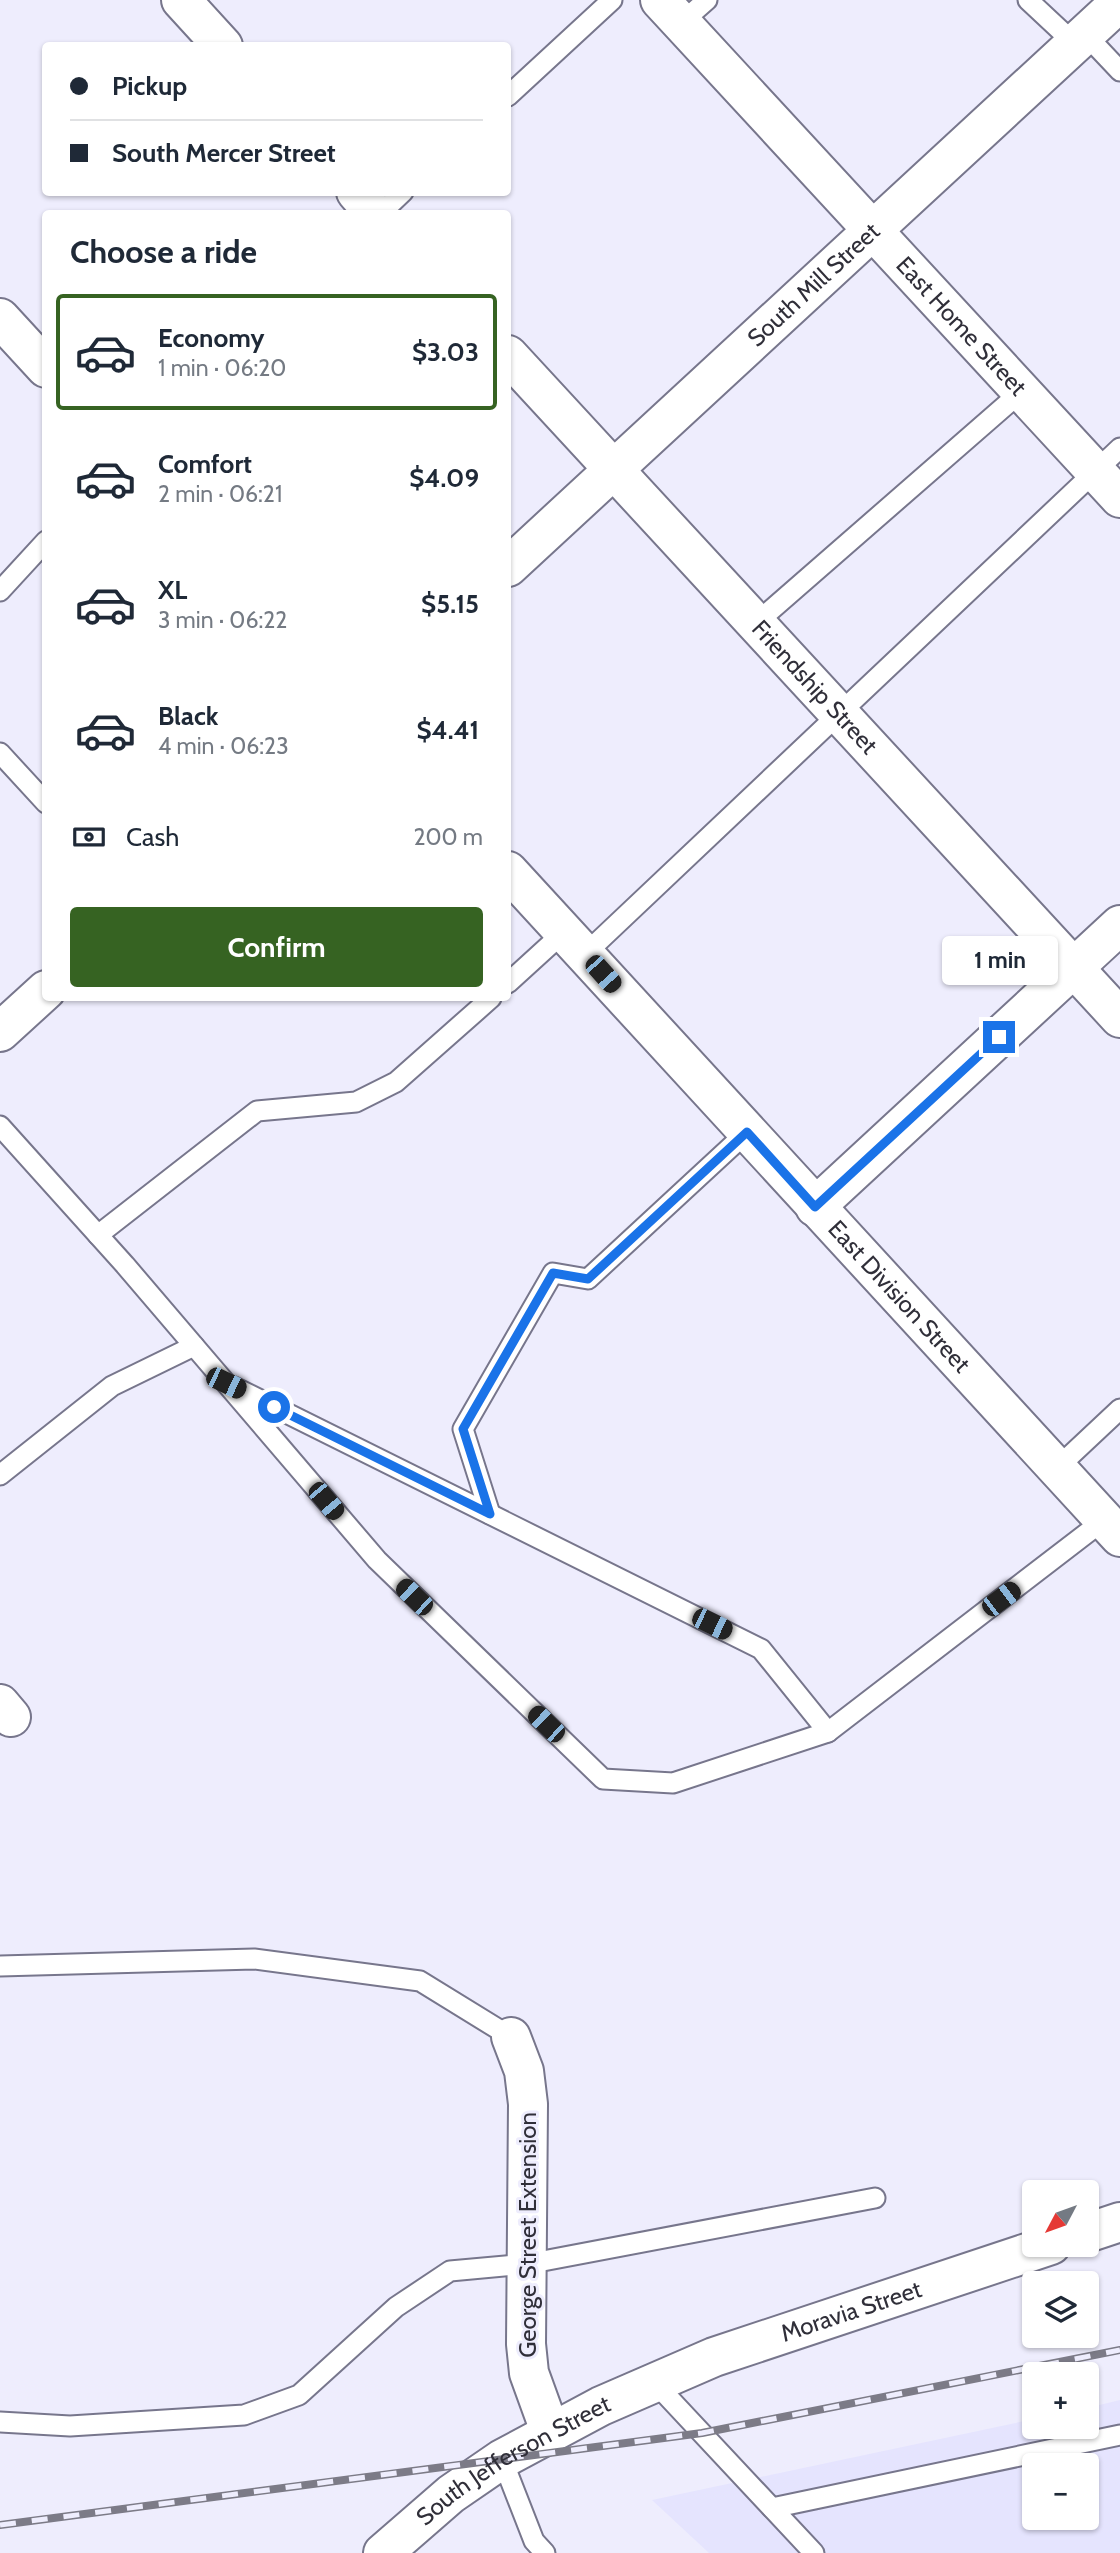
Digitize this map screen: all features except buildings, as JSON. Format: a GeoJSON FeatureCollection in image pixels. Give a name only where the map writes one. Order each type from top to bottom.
{"type":"FeatureCollection","features":[{"type":"Feature","properties":{"kind":"street"},"geometry":{"type":"LineString","coordinates":[[181,0],[219,42]]}},
{"type":"Feature","properties":{"kind":"street","name":"South Mill Street"},"geometry":{"type":"LineString","coordinates":[[511,564],[1120,2]]}},
{"type":"Feature","properties":{"kind":"street","name":"East Home Street"},"geometry":{"type":"LineString","coordinates":[[683,8],[872,231],[1021,391],[1107,459],[1120,498]]}},
{"type":"Feature","properties":{"kind":"street"},"geometry":{"type":"LineString","coordinates":[[360,196],[374,210]]}},
{"type":"Feature","properties":{"kind":"street"},"geometry":{"type":"LineString","coordinates":[[0,318],[42,364]]}},
{"type":"Feature","properties":{"kind":"street","name":"Friendship Street"},"geometry":{"type":"LineString","coordinates":[[511,358],[1120,1018]]}},
{"type":"Feature","properties":{"kind":"street","name":"East Division Street"},"geometry":{"type":"LineString","coordinates":[[511,874],[1112,1528]]}},
{"type":"Feature","properties":{"kind":"street"},"geometry":{"type":"LineString","coordinates":[[815,1207],[1120,925]]}},
{"type":"Feature","properties":{"kind":"street"},"geometry":{"type":"LineString","coordinates":[[0,1032],[42,994]]}},
{"type":"Feature","properties":{"kind":"street","name":"George Street Extension"},"geometry":{"type":"LineString","coordinates":[[511,2037],[524,2071],[528,2105],[526,2344],[530,2373],[550,2431]]}},
{"type":"Feature","properties":{"kind":"street"},"geometry":{"type":"LineString","coordinates":[[1099,2230],[1120,2222]]}},
{"type":"Feature","properties":{"kind":"street","name":"Moravia Street"},"geometry":{"type":"LineString","coordinates":[[654,2382],[714,2357],[1022,2255]]}},
{"type":"Feature","properties":{"kind":"street","name":"South Jefferson Street"},"geometry":{"type":"LineString","coordinates":[[383,2553],[452,2494],[502,2459],[550,2431],[654,2382]]}},
{"type":"Feature","properties":{"kind":"lane"},"geometry":{"type":"LineString","coordinates":[[511,93],[612,0]]}},
{"type":"Feature","properties":{"kind":"lane"},"geometry":{"type":"LineString","coordinates":[[1028,0],[1120,71]]}},
{"type":"Feature","properties":{"kind":"lane"},"geometry":{"type":"LineString","coordinates":[[383,210],[398,196]]}},
{"type":"Feature","properties":{"kind":"lane"},"geometry":{"type":"LineString","coordinates":[[756,623],[1021,391]]}},
{"type":"Feature","properties":{"kind":"lane"},"geometry":{"type":"LineString","coordinates":[[511,981],[574,944],[840,714],[1107,459]]}},
{"type":"Feature","properties":{"kind":"lane"},"geometry":{"type":"LineString","coordinates":[[0,591],[42,545]]}},
{"type":"Feature","properties":{"kind":"lane"},"geometry":{"type":"LineString","coordinates":[[0,752],[42,799]]}},
{"type":"Feature","properties":{"kind":"lane"},"geometry":{"type":"LineString","coordinates":[[98,1235],[257,1111],[356,1102],[396,1082],[488,1001]]}},
{"type":"Feature","properties":{"kind":"lane"},"geometry":{"type":"LineString","coordinates":[[0,1126],[98,1235],[377,1560],[603,1779],[673,1783],[828,1732],[1112,1528]]}},
{"type":"Feature","properties":{"kind":"lane"},"geometry":{"type":"LineString","coordinates":[[490,1514],[463,1429],[553,1273],[588,1279],[747,1132]]}},
{"type":"Feature","properties":{"kind":"lane"},"geometry":{"type":"LineString","coordinates":[[0,1475],[112,1386],[194,1346]]}},
{"type":"Feature","properties":{"kind":"lane"},"geometry":{"type":"LineString","coordinates":[[226,1383],[761,1649],[828,1732]]}},
{"type":"Feature","properties":{"kind":"lane"},"geometry":{"type":"LineString","coordinates":[[1057,1468],[1120,1409]]}},
{"type":"Feature","properties":{"kind":"lane"},"geometry":{"type":"LineString","coordinates":[[0,1966],[254,1959],[406,1979],[420,1981],[511,2037]]}},
{"type":"Feature","properties":{"kind":"lane"},"geometry":{"type":"LineString","coordinates":[[0,2423],[70,2426],[244,2414],[299,2395],[396,2306],[450,2271],[527,2264],[875,2198]]}},
{"type":"Feature","properties":{"kind":"lane"},"geometry":{"type":"LineString","coordinates":[[654,2382],[814,2553]]}},
{"type":"Feature","properties":{"kind":"lane"},"geometry":{"type":"LineString","coordinates":[[772,2508],[1120,2435]]}},
{"type":"Feature","properties":{"kind":"lane"},"geometry":{"type":"LineString","coordinates":[[502,2459],[534,2541],[545,2553]]}},
{"type":"Feature","properties":{"kind":"shaded area"},"geometry":{"type":"Polygon","coordinates":[[[1120,2400],[1120,2553],[709,2553],[652,2500],[1022,2422],[1022,2439],[1099,2439],[1099,2405],[1120,2400]]]}},
{"type":"Feature","properties":{"kind":"railway"},"geometry":{"type":"LineString","coordinates":[[0,2525],[702,2433],[1120,2350]]}},
{"type":"Feature","properties":{"kind":"route"},"geometry":{"type":"LineString","coordinates":[[274,1407],[490,1514],[463,1429],[553,1273],[588,1279],[747,1132],[815,1207],[999,1037]]}}]}
